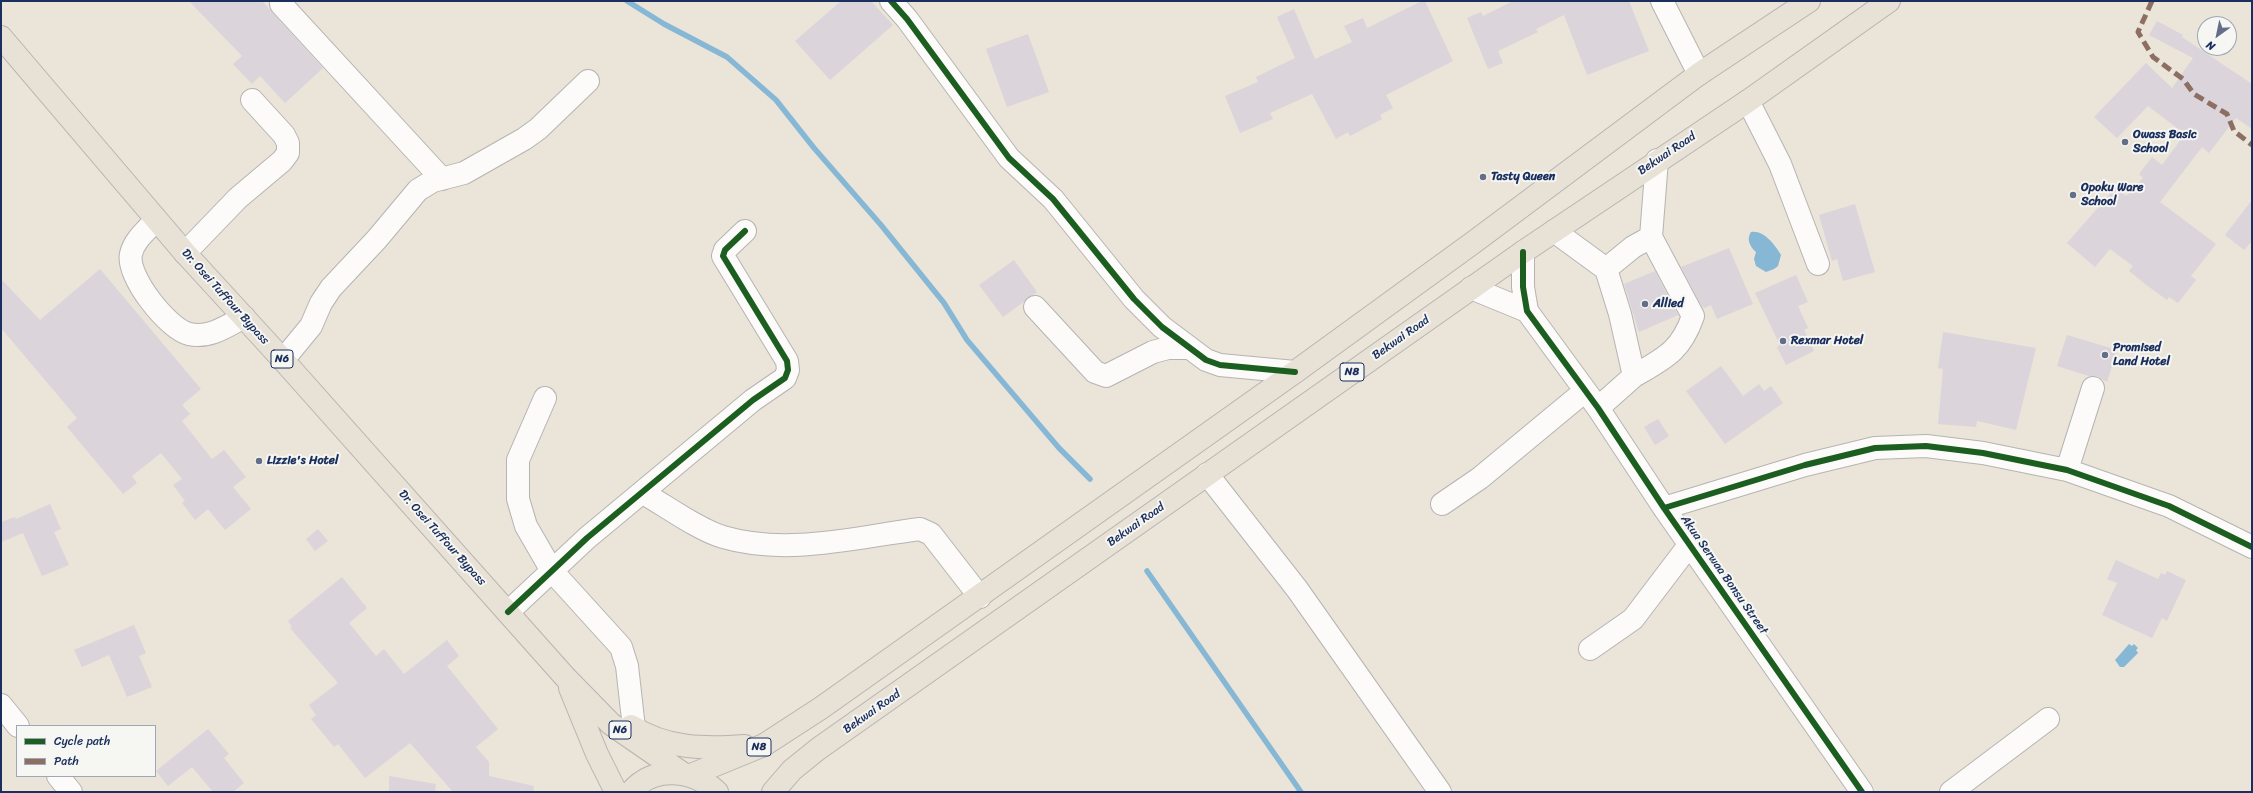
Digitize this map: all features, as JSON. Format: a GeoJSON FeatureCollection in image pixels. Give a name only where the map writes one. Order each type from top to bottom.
{"type":"FeatureCollection","features":[{"type":"Feature","properties":{"kind":"highway","name":"N8"},"geometry":{"type":"LineString","coordinates":[[686,774],[764,745],[821,708],[980,597],[1295,372],[1474,242],[1699,74],[1809,1]]}},
{"type":"Feature","properties":{"kind":"highway","name":"Bekwai Road"},"geometry":{"type":"LineString","coordinates":[[818,749],[1471,288],[1657,160],[1748,101],[1889,1]]}},
{"type":"Feature","properties":{"kind":"highway","name":"Dr. Osei Tuffour Bypass"},"geometry":{"type":"LineString","coordinates":[[1,37],[184,253],[283,360],[573,685],[611,724],[686,774]]}},
{"type":"Feature","properties":{"kind":"highway","name":"Dr. Osei Tuffour Bypass"},"geometry":{"type":"LineString","coordinates":[[573,685],[596,754],[616,792]]}},
{"type":"Feature","properties":{"kind":"highway"},"geometry":{"type":"LineString","coordinates":[[573,685],[634,728],[673,744],[709,748],[764,745]]}},
{"type":"Feature","properties":{"kind":"highway","name":"N8"},"geometry":{"type":"LineString","coordinates":[[773,792],[792,770],[818,749]]}},
{"type":"Feature","properties":{"kind":"highway"},"geometry":{"type":"LineString","coordinates":[[788,792],[818,749]]}},
{"type":"Feature","properties":{"kind":"highway","name":"N6"},"geometry":{"type":"LineString","coordinates":[[631,792],[637,785],[658,774],[686,774],[707,782],[717,792]]}},
{"type":"Feature","properties":{"kind":"street"},"geometry":{"type":"LineString","coordinates":[[891,1],[907,19],[1009,158],[1053,199],[1134,299],[1162,327],[1206,360],[1220,365],[1295,372]]}},
{"type":"Feature","properties":{"kind":"street"},"geometry":{"type":"LineString","coordinates":[[1662,1],[1699,74]]}},
{"type":"Feature","properties":{"kind":"street"},"geometry":{"type":"LineString","coordinates":[[281,4],[442,179]]}},
{"type":"Feature","properties":{"kind":"street"},"geometry":{"type":"LineString","coordinates":[[283,360],[311,326],[321,303],[331,288],[377,239],[401,208],[418,190],[442,179],[464,173],[524,139],[538,129],[588,81]]}},
{"type":"Feature","properties":{"kind":"street"},"geometry":{"type":"LineString","coordinates":[[184,253],[238,198],[282,161],[288,153],[288,143],[284,135],[252,100]]}},
{"type":"Feature","properties":{"kind":"street"},"geometry":{"type":"LineString","coordinates":[[1748,101],[1780,164],[1818,264]]}},
{"type":"Feature","properties":{"kind":"street"},"geometry":{"type":"LineString","coordinates":[[1442,504],[1592,400],[1670,354],[1687,334],[1693,316],[1651,237],[1657,160]]}},
{"type":"Feature","properties":{"kind":"street"},"geometry":{"type":"LineString","coordinates":[[156,220],[135,242],[131,253],[130,263],[135,277],[148,297],[162,313],[176,327],[189,334],[205,335],[218,331],[244,317]]}},
{"type":"Feature","properties":{"kind":"street"},"geometry":{"type":"LineString","coordinates":[[508,612],[587,538],[753,400],[785,378],[788,370],[787,361],[723,256],[725,250],[745,231]]}},
{"type":"Feature","properties":{"kind":"street"},"geometry":{"type":"LineString","coordinates":[[1554,231],[1606,269],[1620,314],[1634,376]]}},
{"type":"Feature","properties":{"kind":"street"},"geometry":{"type":"LineString","coordinates":[[1606,269],[1633,248],[1651,237]]}},
{"type":"Feature","properties":{"kind":"street"},"geometry":{"type":"LineString","coordinates":[[1523,252],[1523,287],[1527,311]]}},
{"type":"Feature","properties":{"kind":"street"},"geometry":{"type":"LineString","coordinates":[[1471,288],[1527,311]]}},
{"type":"Feature","properties":{"kind":"street"},"geometry":{"type":"LineString","coordinates":[[1035,307],[1095,372],[1106,376],[1153,352],[1168,348],[1189,348]]}},
{"type":"Feature","properties":{"kind":"street","name":"Akua Serwaa Bonsu Street"},"geometry":{"type":"LineString","coordinates":[[1527,311],[1592,400],[1664,508],[1862,792]]}},
{"type":"Feature","properties":{"kind":"street"},"geometry":{"type":"LineString","coordinates":[[2067,470],[2093,388]]}},
{"type":"Feature","properties":{"kind":"street"},"geometry":{"type":"LineString","coordinates":[[545,398],[518,460],[518,499],[526,526],[552,571],[621,647],[627,666],[634,728]]}},
{"type":"Feature","properties":{"kind":"street"},"geometry":{"type":"LineString","coordinates":[[1664,508],[1805,465],[1875,448],[1933,447],[1983,453],[2067,470],[2169,506],[2252,547]]}},
{"type":"Feature","properties":{"kind":"street"},"geometry":{"type":"LineString","coordinates":[[1207,474],[1297,589],[1440,792]]}},
{"type":"Feature","properties":{"kind":"street"},"geometry":{"type":"LineString","coordinates":[[643,493],[709,531],[734,539],[791,546],[920,529],[931,534],[980,597]]}},
{"type":"Feature","properties":{"kind":"street"},"geometry":{"type":"LineString","coordinates":[[1590,649],[1633,619],[1690,544]]}},
{"type":"Feature","properties":{"kind":"street"},"geometry":{"type":"LineString","coordinates":[[1,705],[17,725]]}},
{"type":"Feature","properties":{"kind":"street"},"geometry":{"type":"LineString","coordinates":[[1951,792],[2048,719]]}},
{"type":"Feature","properties":{"kind":"street"},"geometry":{"type":"LineString","coordinates":[[59,777],[71,792]]}},
{"type":"Feature","properties":{"kind":"water"},"geometry":{"type":"Polygon","coordinates":[[[1751,232],[1760,233],[1769,239],[1781,255],[1778,266],[1774,269],[1766,272],[1756,266],[1754,259],[1756,252],[1750,245],[1749,240],[1751,232]]]}},
{"type":"Feature","properties":{"kind":"water"},"geometry":{"type":"Polygon","coordinates":[[[2129,644],[2132,646],[2134,644],[2138,648],[2136,650],[2138,653],[2124,667],[2120,667],[2115,660],[2129,644]]]}},
{"type":"Feature","properties":{"kind":"building"},"geometry":{"type":"Polygon","coordinates":[[[189,1],[262,1],[323,68],[285,103],[260,76],[252,84],[233,64],[242,56],[189,1]]]}},
{"type":"Feature","properties":{"kind":"building"},"geometry":{"type":"Polygon","coordinates":[[[841,1],[871,1],[893,25],[830,80],[795,41],[841,1]]]}},
{"type":"Feature","properties":{"kind":"building"},"geometry":{"type":"Polygon","coordinates":[[[1422,1],[1425,1],[1453,61],[1386,95],[1393,108],[1380,115],[1382,119],[1350,136],[1348,132],[1336,139],[1312,94],[1270,113],[1273,119],[1240,133],[1225,96],[1258,82],[1256,77],[1295,58],[1277,17],[1294,9],[1315,59],[1352,42],[1344,26],[1363,18],[1367,28],[1422,1]]]}},
{"type":"Feature","properties":{"kind":"building"},"geometry":{"type":"Polygon","coordinates":[[[1513,1],[1629,1],[1649,51],[1587,75],[1564,15],[1536,29],[1538,32],[1498,51],[1503,63],[1488,69],[1467,18],[1481,12],[1483,16],[1513,1]]]}},
{"type":"Feature","properties":{"kind":"building"},"geometry":{"type":"Polygon","coordinates":[[[2157,21],[2183,35],[2182,37],[2197,47],[2197,56],[2210,56],[2252,84],[2252,129],[2236,118],[2209,153],[2202,147],[2160,202],[2216,244],[2191,276],[2196,280],[2178,303],[2169,297],[2167,300],[2145,284],[2129,271],[2133,266],[2110,249],[2095,267],[2067,243],[2116,187],[2126,196],[2143,178],[2139,174],[2152,157],[2162,165],[2185,134],[2148,106],[2117,138],[2094,117],[2146,63],[2172,88],[2193,58],[2149,35],[2157,21]]]}},
{"type":"Feature","properties":{"kind":"building"},"geometry":{"type":"Polygon","coordinates":[[[1028,34],[1049,92],[1007,107],[986,49],[1028,34]]]}},
{"type":"Feature","properties":{"kind":"building"},"geometry":{"type":"Polygon","coordinates":[[[2252,200],[2252,241],[2244,250],[2225,235],[2252,200]]]}},
{"type":"Feature","properties":{"kind":"building"},"geometry":{"type":"Polygon","coordinates":[[[1855,204],[1875,272],[1843,281],[1837,259],[1832,261],[1819,215],[1855,204]]]}},
{"type":"Feature","properties":{"kind":"building"},"geometry":{"type":"Polygon","coordinates":[[[1729,248],[1753,304],[1717,319],[1711,305],[1704,308],[1701,305],[1681,267],[1729,248]]]}},
{"type":"Feature","properties":{"kind":"building"},"geometry":{"type":"Polygon","coordinates":[[[1014,260],[1037,292],[1003,317],[979,285],[1014,260]]]}},
{"type":"Feature","properties":{"kind":"building"},"geometry":{"type":"Polygon","coordinates":[[[100,269],[201,389],[182,405],[190,414],[182,421],[212,459],[224,450],[246,477],[233,487],[251,509],[225,530],[208,509],[195,520],[182,503],[185,501],[173,485],[182,479],[161,453],[132,476],[137,483],[123,494],[67,427],[77,418],[1,328],[1,279],[40,320],[100,269]]]}},
{"type":"Feature","properties":{"kind":"building"},"geometry":{"type":"Polygon","coordinates":[[[1655,271],[1678,315],[1639,332],[1624,284],[1655,271]]]}},
{"type":"Feature","properties":{"kind":"building"},"geometry":{"type":"Polygon","coordinates":[[[1796,275],[1808,302],[1798,306],[1808,328],[1804,330],[1814,351],[1786,365],[1777,347],[1780,345],[1755,293],[1796,275]]]}},
{"type":"Feature","properties":{"kind":"building"},"geometry":{"type":"Polygon","coordinates":[[[1943,332],[2036,348],[2016,430],[1977,421],[1976,427],[1938,424],[1943,369],[1938,368],[1943,332]]]}},
{"type":"Feature","properties":{"kind":"building"},"geometry":{"type":"Polygon","coordinates":[[[2067,335],[2117,350],[2107,382],[2097,376],[2089,376],[2057,366],[2067,335]]]}},
{"type":"Feature","properties":{"kind":"building"},"geometry":{"type":"Polygon","coordinates":[[[1721,366],[1743,396],[1759,384],[1764,391],[1771,386],[1783,403],[1725,444],[1686,391],[1721,366]]]}},
{"type":"Feature","properties":{"kind":"building"},"geometry":{"type":"Polygon","coordinates":[[[1658,419],[1669,436],[1655,445],[1644,427],[1658,419]]]}},
{"type":"Feature","properties":{"kind":"building"},"geometry":{"type":"Polygon","coordinates":[[[50,504],[61,529],[54,532],[69,565],[42,576],[23,533],[1,542],[1,522],[15,517],[16,519],[50,504]]]}},
{"type":"Feature","properties":{"kind":"building"},"geometry":{"type":"Polygon","coordinates":[[[318,529],[328,541],[315,551],[306,539],[318,529]]]}},
{"type":"Feature","properties":{"kind":"building"},"geometry":{"type":"Polygon","coordinates":[[[2116,560],[2158,579],[2161,573],[2165,575],[2167,571],[2186,580],[2167,621],[2162,618],[2152,638],[2102,615],[2117,583],[2107,579],[2116,560]]]}},
{"type":"Feature","properties":{"kind":"building"},"geometry":{"type":"Polygon","coordinates":[[[342,577],[367,608],[349,623],[376,656],[384,649],[404,674],[447,640],[459,656],[447,666],[498,729],[476,747],[489,762],[489,776],[534,786],[533,792],[453,792],[410,743],[365,778],[338,744],[334,747],[311,719],[316,715],[309,705],[338,683],[290,628],[292,627],[288,621],[342,577]]]}},
{"type":"Feature","properties":{"kind":"building"},"geometry":{"type":"Polygon","coordinates":[[[134,625],[146,653],[139,656],[152,687],[127,697],[109,655],[82,667],[74,650],[134,625]]]}},
{"type":"Feature","properties":{"kind":"building"},"geometry":{"type":"Polygon","coordinates":[[[208,729],[229,754],[224,758],[244,783],[233,792],[213,792],[192,767],[168,786],[156,771],[208,729]]]}},
{"type":"Feature","properties":{"kind":"building"},"geometry":{"type":"Polygon","coordinates":[[[389,776],[436,784],[435,792],[389,792],[389,776]]]}},
{"type":"Feature","properties":{"kind":"waterway"},"geometry":{"type":"LineString","coordinates":[[627,1],[664,24],[727,57],[776,100],[814,148],[881,225],[944,303],[967,340],[1059,448],[1090,479]]}},
{"type":"Feature","properties":{"kind":"waterway"},"geometry":{"type":"LineString","coordinates":[[1147,571],[1301,792]]}},
{"type":"Feature","properties":{"kind":"marked path"},"geometry":{"type":"LineString","coordinates":[[2152,1],[2138,32],[2153,57],[2183,79],[2194,94],[2227,114],[2234,131],[2252,145]]}},
{"type":"Feature","properties":{"kind":"cycle path"},"geometry":{"type":"LineString","coordinates":[[891,1],[907,19],[1009,158],[1053,199],[1134,299],[1162,327],[1206,360],[1220,365],[1295,372]]}},
{"type":"Feature","properties":{"kind":"cycle path"},"geometry":{"type":"LineString","coordinates":[[508,612],[587,538],[753,400],[785,378],[788,370],[787,361],[723,256],[725,250],[745,231]]}},
{"type":"Feature","properties":{"kind":"cycle path"},"geometry":{"type":"LineString","coordinates":[[1523,252],[1523,287],[1527,311],[1598,408],[1664,508],[1862,792]]}},
{"type":"Feature","properties":{"kind":"cycle path"},"geometry":{"type":"LineString","coordinates":[[1664,508],[1805,465],[1875,448],[1926,446],[1983,453],[2067,470],[2169,506],[2252,547]]}},
{"type":"Feature","properties":{"kind":"place","name":"Owass Basic School"},"geometry":{"type":"Point","coordinates":[2125,142]}},
{"type":"Feature","properties":{"kind":"place","name":"Tasty Queen"},"geometry":{"type":"Point","coordinates":[1483,177]}},
{"type":"Feature","properties":{"kind":"place","name":"Opoku Ware School"},"geometry":{"type":"Point","coordinates":[2073,195]}},
{"type":"Feature","properties":{"kind":"place","name":"Allied"},"geometry":{"type":"Point","coordinates":[1645,304]}},
{"type":"Feature","properties":{"kind":"place","name":"Rexmar Hotel"},"geometry":{"type":"Point","coordinates":[1783,341]}},
{"type":"Feature","properties":{"kind":"place","name":"Promised Land Hotel"},"geometry":{"type":"Point","coordinates":[2105,355]}},
{"type":"Feature","properties":{"kind":"place","name":"Lizzie's Hotel"},"geometry":{"type":"Point","coordinates":[259,461]}}]}
